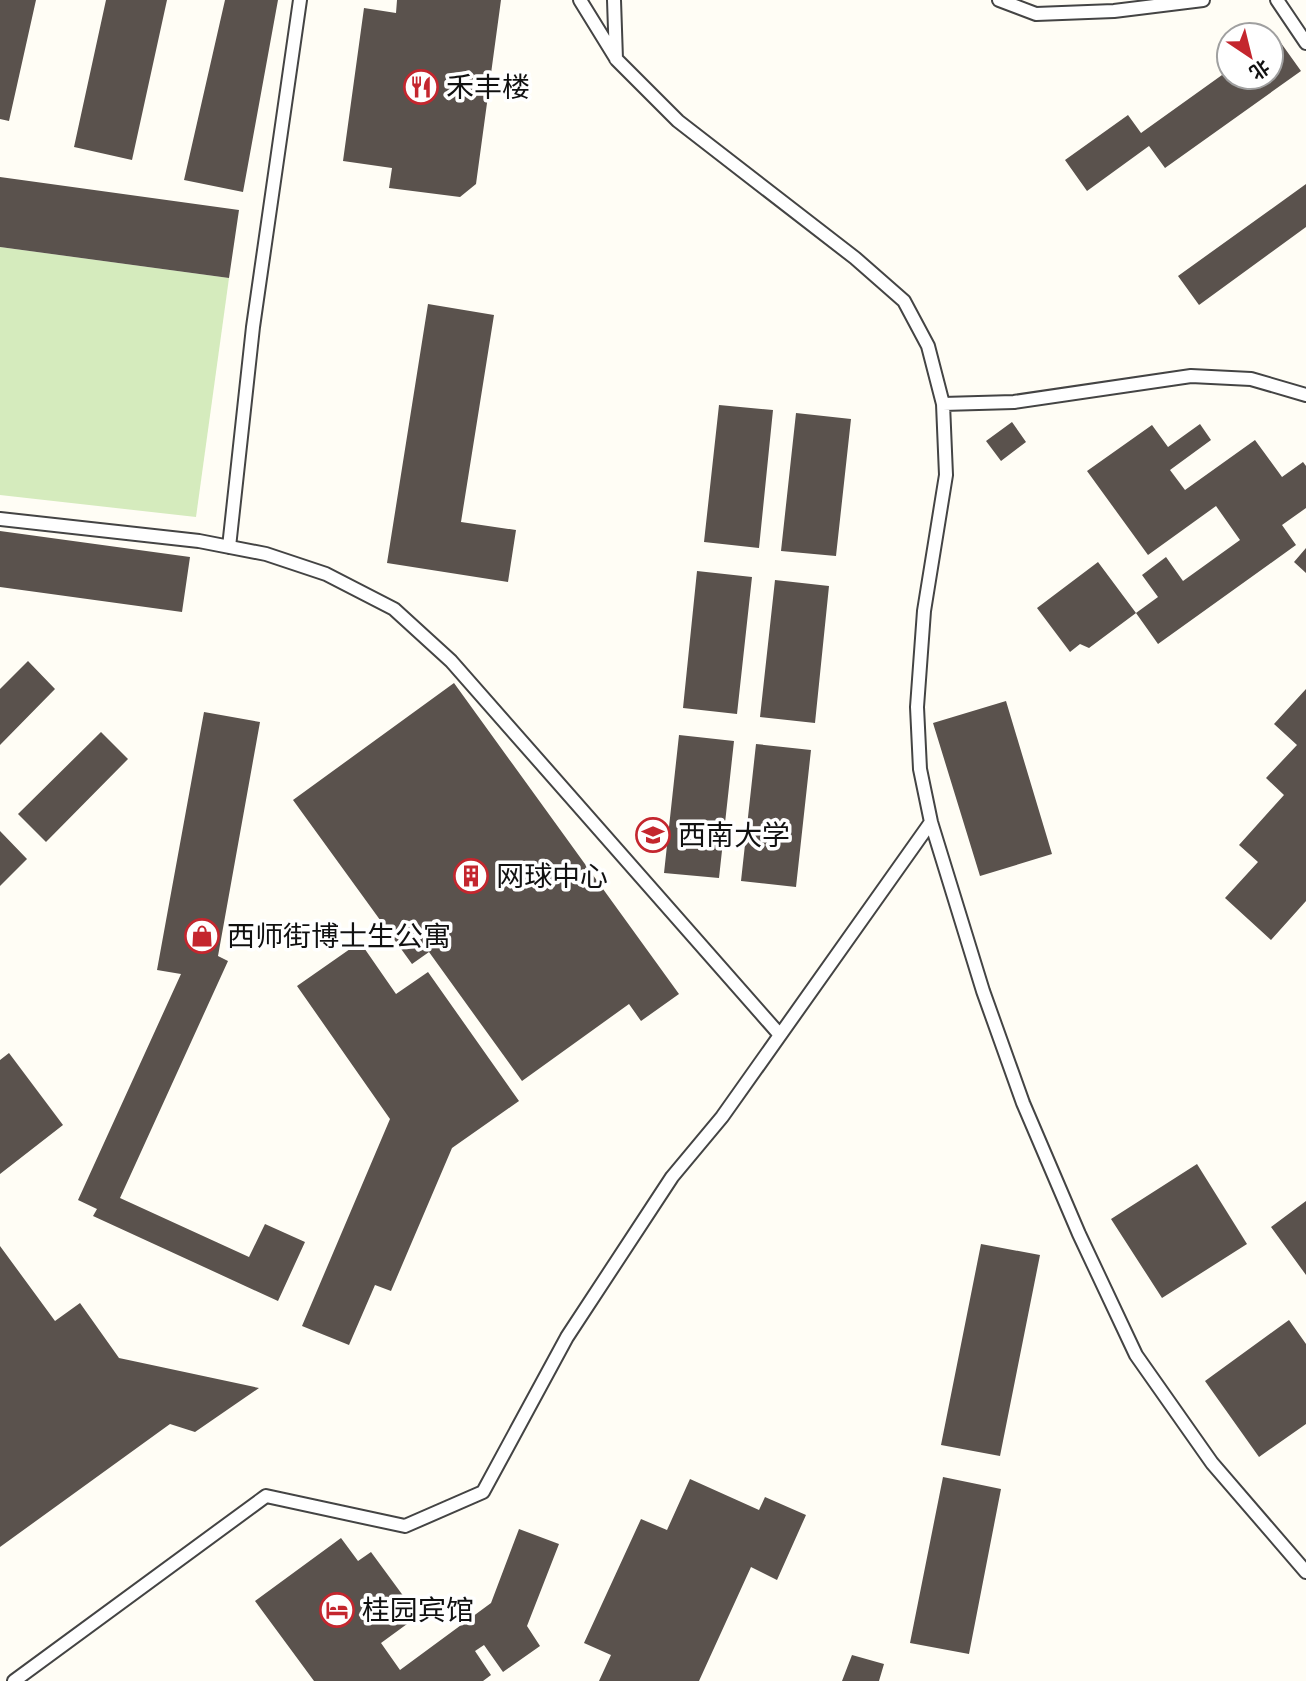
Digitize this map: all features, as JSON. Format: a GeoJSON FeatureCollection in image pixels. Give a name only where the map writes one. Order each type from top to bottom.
{"type":"FeatureCollection","features":[{"type":"Feature","properties":{"kind":"lane"},"geometry":{"type":"LineString","coordinates":[[229,547],[253,327],[300,0]]}},
{"type":"Feature","properties":{"kind":"lane"},"geometry":{"type":"LineString","coordinates":[[580,0],[617,60],[678,121],[855,258],[904,301],[928,346],[943,404],[946,475],[924,611],[917,707],[920,769],[930,822],[983,991],[1023,1103],[1079,1234],[1136,1355],[1212,1463],[1306,1572]]}},
{"type":"Feature","properties":{"kind":"lane"},"geometry":{"type":"LineString","coordinates":[[614,0],[617,60]]}},
{"type":"Feature","properties":{"kind":"lane"},"geometry":{"type":"LineString","coordinates":[[999,0],[1036,14],[1114,11],[1203,0]]}},
{"type":"Feature","properties":{"kind":"lane"},"geometry":{"type":"LineString","coordinates":[[1278,0],[1306,43]]}},
{"type":"Feature","properties":{"kind":"lane"},"geometry":{"type":"LineString","coordinates":[[943,404],[1014,402],[1191,376],[1251,379],[1306,395]]}},
{"type":"Feature","properties":{"kind":"lane"},"geometry":{"type":"LineString","coordinates":[[0,519],[199,541],[266,554],[326,574],[394,609],[451,661],[780,1035]]}},
{"type":"Feature","properties":{"kind":"lane"},"geometry":{"type":"LineString","coordinates":[[14,1681],[266,1496],[405,1526],[483,1492],[567,1337],[673,1177],[722,1117],[930,822]]}},
{"type":"Feature","properties":{"kind":"green space"},"geometry":{"type":"Polygon","coordinates":[[[0,247],[229,278],[196,517],[0,495],[0,247]]]}},
{"type":"Feature","properties":{"kind":"building"},"geometry":{"type":"Polygon","coordinates":[[[0,0],[36,0],[9,121],[0,119],[0,0]]]}},
{"type":"Feature","properties":{"kind":"building"},"geometry":{"type":"Polygon","coordinates":[[[106,0],[167,0],[132,160],[74,147],[106,0]]]}},
{"type":"Feature","properties":{"kind":"building"},"geometry":{"type":"Polygon","coordinates":[[[225,0],[278,0],[243,192],[184,180],[225,0]]]}},
{"type":"Feature","properties":{"kind":"building","name":"禾丰楼"},"geometry":{"type":"Polygon","coordinates":[[[397,0],[501,0],[476,184],[460,197],[389,188],[392,168],[343,161],[364,8],[396,13],[397,0]]]}},
{"type":"Feature","properties":{"kind":"building"},"geometry":{"type":"Polygon","coordinates":[[[1285,49],[1301,71],[1285,82],[1285,49]]]}},
{"type":"Feature","properties":{"kind":"building"},"geometry":{"type":"Polygon","coordinates":[[[1215,80],[1215,91],[1273,91],[1165,168],[1149,146],[1087,191],[1065,160],[1128,115],[1141,133],[1215,80]]]}},
{"type":"Feature","properties":{"kind":"building"},"geometry":{"type":"Polygon","coordinates":[[[0,177],[239,210],[229,278],[0,247],[0,177]]]}},
{"type":"Feature","properties":{"kind":"building"},"geometry":{"type":"Polygon","coordinates":[[[1306,184],[1306,227],[1199,305],[1178,276],[1306,184]]]}},
{"type":"Feature","properties":{"kind":"building"},"geometry":{"type":"Polygon","coordinates":[[[428,304],[494,315],[461,522],[516,530],[508,582],[387,563],[428,304]]]}},
{"type":"Feature","properties":{"kind":"building"},"geometry":{"type":"Polygon","coordinates":[[[719,405],[773,410],[759,548],[704,542],[719,405]]]}},
{"type":"Feature","properties":{"kind":"building"},"geometry":{"type":"Polygon","coordinates":[[[796,413],[851,419],[836,556],[781,551],[796,413]]]}},
{"type":"Feature","properties":{"kind":"building"},"geometry":{"type":"Polygon","coordinates":[[[1012,422],[1026,442],[1001,461],[986,441],[1012,422]]]}},
{"type":"Feature","properties":{"kind":"building"},"geometry":{"type":"Polygon","coordinates":[[[1200,424],[1211,440],[1170,470],[1185,490],[1255,440],[1282,477],[1303,462],[1306,466],[1306,508],[1282,525],[1296,545],[1158,644],[1136,613],[1158,597],[1142,575],[1166,557],[1183,581],[1240,540],[1216,506],[1148,555],[1087,471],[1152,425],[1168,447],[1200,424]]]}},
{"type":"Feature","properties":{"kind":"building"},"geometry":{"type":"Polygon","coordinates":[[[0,531],[190,557],[182,612],[0,587],[0,531]]]}},
{"type":"Feature","properties":{"kind":"building"},"geometry":{"type":"Polygon","coordinates":[[[1306,548],[1306,573],[1294,562],[1306,548]]]}},
{"type":"Feature","properties":{"kind":"building"},"geometry":{"type":"Polygon","coordinates":[[[1098,562],[1136,613],[1089,648],[1080,644],[1070,652],[1037,608],[1098,562]]]}},
{"type":"Feature","properties":{"kind":"building"},"geometry":{"type":"Polygon","coordinates":[[[697,571],[752,577],[737,714],[683,708],[697,571]]]}},
{"type":"Feature","properties":{"kind":"building"},"geometry":{"type":"Polygon","coordinates":[[[775,580],[829,586],[815,723],[760,717],[775,580]]]}},
{"type":"Feature","properties":{"kind":"building"},"geometry":{"type":"Polygon","coordinates":[[[28,661],[55,689],[0,745],[0,689],[28,661]]]}},
{"type":"Feature","properties":{"kind":"building","name":"网球中心"},"geometry":{"type":"Polygon","coordinates":[[[454,683],[679,994],[641,1021],[629,1004],[522,1081],[429,952],[412,964],[293,800],[454,683]]]}},
{"type":"Feature","properties":{"kind":"building"},"geometry":{"type":"Polygon","coordinates":[[[1306,689],[1306,901],[1271,940],[1225,898],[1258,862],[1239,845],[1284,795],[1266,778],[1297,745],[1274,724],[1306,689]]]}},
{"type":"Feature","properties":{"kind":"building"},"geometry":{"type":"Polygon","coordinates":[[[1006,701],[1052,854],[980,876],[933,723],[1006,701]]]}},
{"type":"Feature","properties":{"kind":"building"},"geometry":{"type":"Polygon","coordinates":[[[204,712],[260,722],[218,956],[228,961],[120,1198],[249,1257],[265,1224],[305,1242],[278,1301],[93,1216],[97,1209],[78,1200],[181,974],[157,970],[204,712]]]}},
{"type":"Feature","properties":{"kind":"building"},"geometry":{"type":"Polygon","coordinates":[[[101,732],[128,759],[46,842],[18,814],[101,732]]]}},
{"type":"Feature","properties":{"kind":"building"},"geometry":{"type":"Polygon","coordinates":[[[679,735],[734,741],[719,878],[664,873],[679,735]]]}},
{"type":"Feature","properties":{"kind":"building"},"geometry":{"type":"Polygon","coordinates":[[[756,744],[811,750],[796,887],[741,881],[756,744]]]}},
{"type":"Feature","properties":{"kind":"building"},"geometry":{"type":"Polygon","coordinates":[[[0,831],[27,859],[0,886],[0,831]]]}},
{"type":"Feature","properties":{"kind":"building"},"geometry":{"type":"Polygon","coordinates":[[[360,942],[396,994],[428,972],[519,1101],[452,1148],[391,1291],[375,1285],[349,1345],[302,1326],[390,1119],[297,986],[360,942]]]}},
{"type":"Feature","properties":{"kind":"building"},"geometry":{"type":"Polygon","coordinates":[[[9,1053],[63,1125],[0,1174],[0,1060],[9,1053]]]}},
{"type":"Feature","properties":{"kind":"building"},"geometry":{"type":"Polygon","coordinates":[[[1197,1164],[1247,1244],[1162,1298],[1111,1219],[1197,1164]]]}},
{"type":"Feature","properties":{"kind":"building"},"geometry":{"type":"Polygon","coordinates":[[[1306,1201],[1306,1275],[1271,1227],[1306,1201]]]}},
{"type":"Feature","properties":{"kind":"building"},"geometry":{"type":"Polygon","coordinates":[[[981,1244],[1040,1255],[1000,1456],[941,1445],[981,1244]]]}},
{"type":"Feature","properties":{"kind":"building"},"geometry":{"type":"Polygon","coordinates":[[[0,1246],[55,1321],[80,1303],[119,1358],[259,1388],[195,1432],[170,1424],[0,1547],[0,1246]]]}},
{"type":"Feature","properties":{"kind":"building"},"geometry":{"type":"Polygon","coordinates":[[[1289,1320],[1306,1344],[1306,1424],[1259,1457],[1205,1381],[1289,1320]]]}},
{"type":"Feature","properties":{"kind":"building"},"geometry":{"type":"Polygon","coordinates":[[[943,1477],[1001,1489],[969,1654],[910,1643],[943,1477]]]}},
{"type":"Feature","properties":{"kind":"building"},"geometry":{"type":"Polygon","coordinates":[[[690,1479],[759,1510],[765,1497],[806,1515],[777,1580],[751,1567],[699,1681],[599,1681],[611,1655],[584,1643],[641,1519],[667,1530],[690,1479]]]}},
{"type":"Feature","properties":{"kind":"building","name":"桂园宾馆"},"geometry":{"type":"Polygon","coordinates":[[[519,1529],[559,1544],[527,1626],[540,1646],[503,1672],[484,1645],[475,1651],[491,1675],[483,1681],[314,1681],[255,1601],[341,1538],[358,1561],[371,1552],[418,1616],[381,1643],[400,1670],[491,1603],[519,1529]]]}},
{"type":"Feature","properties":{"kind":"building"},"geometry":{"type":"Polygon","coordinates":[[[852,1655],[884,1664],[879,1681],[842,1681],[852,1655]]]}},
{"type":"Feature","properties":{"kind":"place","name":"禾丰楼"},"geometry":{"type":"Point","coordinates":[421,87]}},
{"type":"Feature","properties":{"kind":"place","name":"西南大学"},"geometry":{"type":"Point","coordinates":[653,835]}},
{"type":"Feature","properties":{"kind":"place","name":"网球中心"},"geometry":{"type":"Point","coordinates":[471,876]}},
{"type":"Feature","properties":{"kind":"place","name":"西师街博士生公寓"},"geometry":{"type":"Point","coordinates":[202,936]}},
{"type":"Feature","properties":{"kind":"place","name":"桂园宾馆"},"geometry":{"type":"Point","coordinates":[337,1610]}}]}
